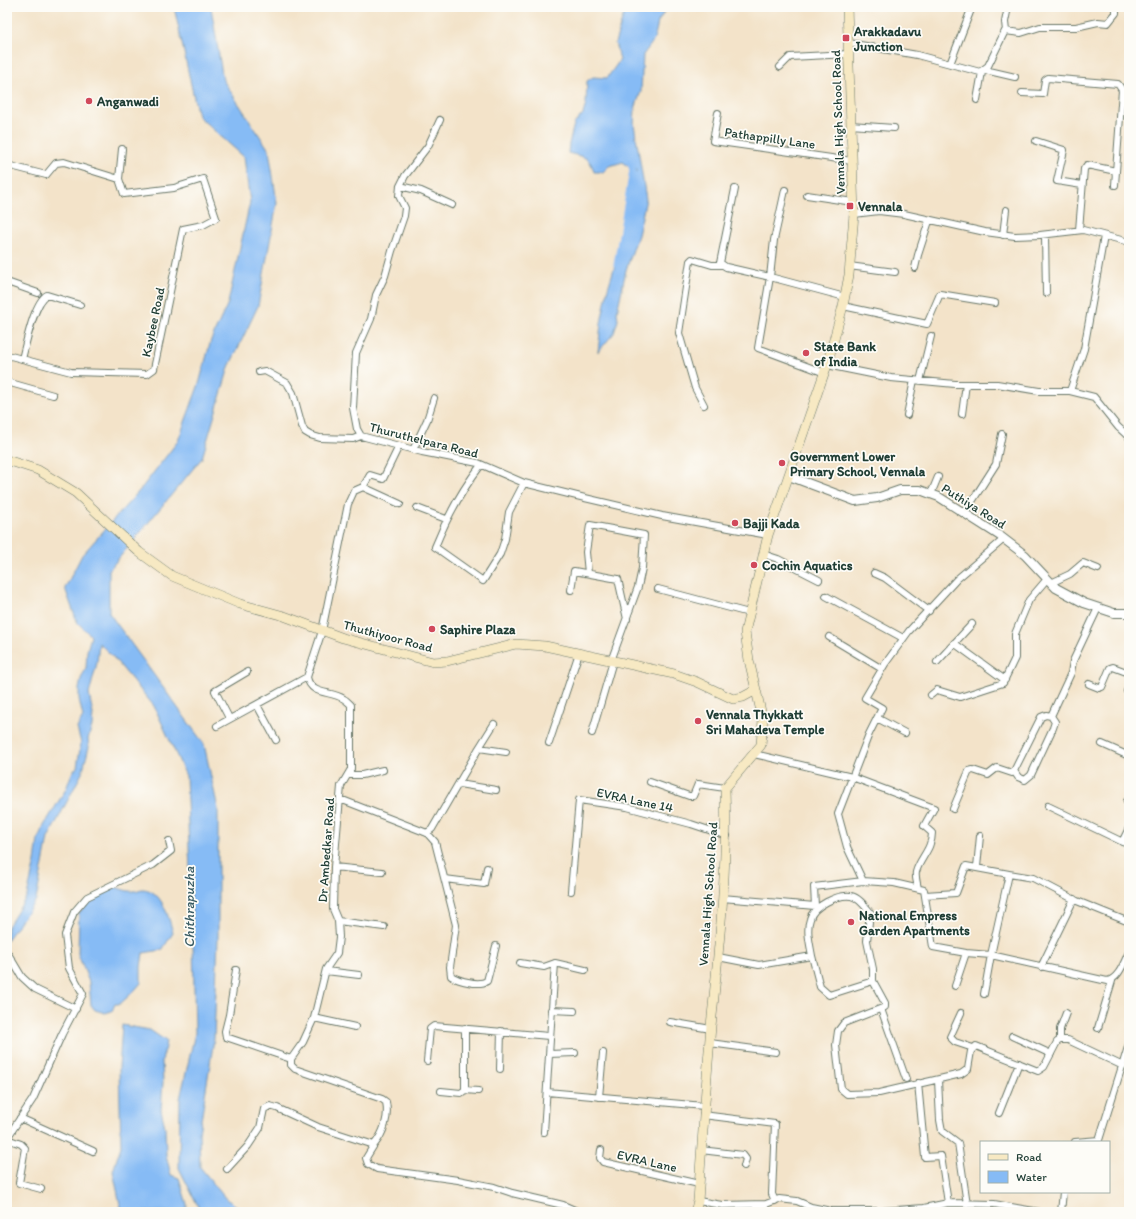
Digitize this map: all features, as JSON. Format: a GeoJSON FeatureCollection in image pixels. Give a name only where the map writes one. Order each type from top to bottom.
{"type":"FeatureCollection","features":[{"type":"Feature","properties":{"kind":"main road","name":"Vennala High School Road"},"geometry":{"type":"LineString","coordinates":[[695,1212],[698,1202],[704,1110],[727,836],[725,788],[735,774],[761,745],[763,720],[749,660],[745,632],[768,535],[826,369],[844,302],[850,266],[854,214],[847,7]]}},
{"type":"Feature","properties":{"kind":"main road","name":"Thuthiyoor Road"},"geometry":{"type":"LineString","coordinates":[[7,460],[38,470],[70,490],[139,552],[172,576],[240,604],[284,616],[343,638],[433,662],[447,661],[516,644],[545,646],[674,674],[697,682],[733,699],[743,698],[756,690]]}},
{"type":"Feature","properties":{"kind":"street"},"geometry":{"type":"LineString","coordinates":[[950,64],[972,7]]}},
{"type":"Feature","properties":{"kind":"street"},"geometry":{"type":"LineString","coordinates":[[1006,31],[1005,22],[1008,7]]}},
{"type":"Feature","properties":{"kind":"street"},"geometry":{"type":"LineString","coordinates":[[1006,31],[1019,33],[1040,28],[1076,27],[1098,22],[1108,23],[1116,13],[1116,7]]}},
{"type":"Feature","properties":{"kind":"street"},"geometry":{"type":"LineString","coordinates":[[977,100],[983,71],[1003,33],[1006,31]]}},
{"type":"Feature","properties":{"kind":"street"},"geometry":{"type":"LineString","coordinates":[[849,43],[917,55],[950,64],[1015,77]]}},
{"type":"Feature","properties":{"kind":"street"},"geometry":{"type":"LineString","coordinates":[[780,67],[790,57],[849,54]]}},
{"type":"Feature","properties":{"kind":"street"},"geometry":{"type":"LineString","coordinates":[[1022,93],[1043,94],[1045,80],[1048,78],[1118,84],[1122,90],[1115,186]]}},
{"type":"Feature","properties":{"kind":"street","name":"Pathappilly Lane"},"geometry":{"type":"LineString","coordinates":[[718,113],[713,141],[852,161]]}},
{"type":"Feature","properties":{"kind":"street"},"geometry":{"type":"LineString","coordinates":[[440,120],[428,146],[405,176],[400,186],[421,191],[452,205]]}},
{"type":"Feature","properties":{"kind":"street"},"geometry":{"type":"LineString","coordinates":[[850,125],[894,128]]}},
{"type":"Feature","properties":{"kind":"street"},"geometry":{"type":"LineString","coordinates":[[1036,141],[1064,150],[1057,181],[1082,185]]}},
{"type":"Feature","properties":{"kind":"street"},"geometry":{"type":"LineString","coordinates":[[7,165],[46,175],[56,164],[64,162],[119,179],[122,149]]}},
{"type":"Feature","properties":{"kind":"street"},"geometry":{"type":"LineString","coordinates":[[1079,230],[1084,169],[1087,165],[1116,171]]}},
{"type":"Feature","properties":{"kind":"street","name":"Kaybee Road"},"geometry":{"type":"LineString","coordinates":[[7,355],[71,372],[147,374],[154,369],[183,229],[203,224],[216,218],[203,179],[174,188],[124,194],[119,179]]}},
{"type":"Feature","properties":{"kind":"street","name":"Thuruthelpara Road"},"geometry":{"type":"LineString","coordinates":[[400,186],[399,196],[405,208],[404,216],[385,276],[376,296],[371,319],[356,353],[353,408],[357,429],[361,436],[413,450],[481,465],[524,483],[662,516],[768,535]]}},
{"type":"Feature","properties":{"kind":"street"},"geometry":{"type":"LineString","coordinates":[[722,265],[720,264],[721,257],[735,189]]}},
{"type":"Feature","properties":{"kind":"street"},"geometry":{"type":"LineString","coordinates":[[785,190],[774,240],[770,277],[758,348],[826,369],[891,378],[966,384],[997,384],[1039,390],[1070,390],[1094,397],[1118,427],[1129,438]]}},
{"type":"Feature","properties":{"kind":"street"},"geometry":{"type":"LineString","coordinates":[[807,195],[853,202]]}},
{"type":"Feature","properties":{"kind":"street"},"geometry":{"type":"LineString","coordinates":[[1003,234],[1006,210]]}},
{"type":"Feature","properties":{"kind":"street"},"geometry":{"type":"LineString","coordinates":[[854,214],[879,211],[904,214],[930,221],[1003,234],[1045,234],[1079,230],[1129,242]]}},
{"type":"Feature","properties":{"kind":"street"},"geometry":{"type":"LineString","coordinates":[[915,268],[930,221]]}},
{"type":"Feature","properties":{"kind":"street"},"geometry":{"type":"LineString","coordinates":[[1045,234],[1046,293]]}},
{"type":"Feature","properties":{"kind":"street"},"geometry":{"type":"LineString","coordinates":[[1070,390],[1084,349],[1104,236]]}},
{"type":"Feature","properties":{"kind":"street"},"geometry":{"type":"LineString","coordinates":[[704,405],[695,388],[679,332],[690,261],[692,259],[770,277],[844,302],[927,324],[940,294],[995,303]]}},
{"type":"Feature","properties":{"kind":"street"},"geometry":{"type":"LineString","coordinates":[[850,266],[894,272]]}},
{"type":"Feature","properties":{"kind":"street"},"geometry":{"type":"LineString","coordinates":[[7,282],[38,293]]}},
{"type":"Feature","properties":{"kind":"street"},"geometry":{"type":"LineString","coordinates":[[22,359],[34,317],[43,297],[47,295],[80,305]]}},
{"type":"Feature","properties":{"kind":"street"},"geometry":{"type":"LineString","coordinates":[[920,381],[931,336]]}},
{"type":"Feature","properties":{"kind":"street"},"geometry":{"type":"LineString","coordinates":[[259,372],[265,371],[287,383],[293,393],[305,432],[320,438],[353,438],[361,436]]}},
{"type":"Feature","properties":{"kind":"street"},"geometry":{"type":"LineString","coordinates":[[907,415],[914,380]]}},
{"type":"Feature","properties":{"kind":"street"},"geometry":{"type":"LineString","coordinates":[[7,382],[53,395]]}},
{"type":"Feature","properties":{"kind":"street"},"geometry":{"type":"LineString","coordinates":[[962,414],[966,384]]}},
{"type":"Feature","properties":{"kind":"street"},"geometry":{"type":"LineString","coordinates":[[413,450],[427,420],[434,398]]}},
{"type":"Feature","properties":{"kind":"street"},"geometry":{"type":"LineString","coordinates":[[964,514],[996,464],[1002,434]]}},
{"type":"Feature","properties":{"kind":"street"},"geometry":{"type":"LineString","coordinates":[[218,726],[229,718],[257,705],[307,677],[322,631],[348,504],[354,491],[363,487],[370,475],[383,479],[399,446]]}},
{"type":"Feature","properties":{"kind":"street"},"geometry":{"type":"LineString","coordinates":[[481,465],[465,486],[446,519],[435,547],[484,581],[500,554],[505,539],[509,512],[524,483]]}},
{"type":"Feature","properties":{"kind":"street","name":"Puthiya Road"},"geometry":{"type":"LineString","coordinates":[[789,476],[855,501],[877,498],[900,490],[920,490],[939,497],[1004,539],[1025,555],[1056,588],[1077,600],[1098,608],[1114,613],[1129,613]]}},
{"type":"Feature","properties":{"kind":"street"},"geometry":{"type":"LineString","coordinates":[[931,494],[938,477]]}},
{"type":"Feature","properties":{"kind":"street"},"geometry":{"type":"LineString","coordinates":[[363,487],[400,504]]}},
{"type":"Feature","properties":{"kind":"street"},"geometry":{"type":"LineString","coordinates":[[417,508],[446,519]]}},
{"type":"Feature","properties":{"kind":"street"},"geometry":{"type":"LineString","coordinates":[[588,573],[586,552],[590,525],[644,535],[641,574],[635,597],[612,661],[592,734]]}},
{"type":"Feature","properties":{"kind":"street"},"geometry":{"type":"LineString","coordinates":[[863,881],[847,847],[838,814],[852,777],[882,708],[864,698],[903,638],[957,580],[1004,539]]}},
{"type":"Feature","properties":{"kind":"street"},"geometry":{"type":"LineString","coordinates":[[763,554],[778,559],[819,580]]}},
{"type":"Feature","properties":{"kind":"street"},"geometry":{"type":"LineString","coordinates":[[931,695],[937,690],[960,697],[1003,683],[1015,658],[1015,634],[1029,600],[1049,581],[1070,574],[1083,564],[1098,569]]}},
{"type":"Feature","properties":{"kind":"street"},"geometry":{"type":"LineString","coordinates":[[571,590],[574,572],[588,573],[618,580],[627,620]]}},
{"type":"Feature","properties":{"kind":"street"},"geometry":{"type":"LineString","coordinates":[[874,573],[885,578],[929,611]]}},
{"type":"Feature","properties":{"kind":"street"},"geometry":{"type":"LineString","coordinates":[[658,589],[749,613]]}},
{"type":"Feature","properties":{"kind":"street"},"geometry":{"type":"LineString","coordinates":[[622,596],[635,597]]}},
{"type":"Feature","properties":{"kind":"street"},"geometry":{"type":"LineString","coordinates":[[826,596],[903,638]]}},
{"type":"Feature","properties":{"kind":"street"},"geometry":{"type":"LineString","coordinates":[[1051,716],[1071,673],[1073,661],[1098,608]]}},
{"type":"Feature","properties":{"kind":"street"},"geometry":{"type":"LineString","coordinates":[[937,662],[972,624]]}},
{"type":"Feature","properties":{"kind":"street"},"geometry":{"type":"LineString","coordinates":[[829,637],[882,669]]}},
{"type":"Feature","properties":{"kind":"street"},"geometry":{"type":"LineString","coordinates":[[954,643],[1005,680]]}},
{"type":"Feature","properties":{"kind":"street"},"geometry":{"type":"LineString","coordinates":[[549,743],[579,653]]}},
{"type":"Feature","properties":{"kind":"street"},"geometry":{"type":"LineString","coordinates":[[1089,684],[1099,688],[1102,687],[1110,668],[1113,667],[1129,673]]}},
{"type":"Feature","properties":{"kind":"street"},"geometry":{"type":"LineString","coordinates":[[229,718],[215,691],[247,672]]}},
{"type":"Feature","properties":{"kind":"street","name":"Dr Ambedkar Road"},"geometry":{"type":"LineString","coordinates":[[291,1059],[303,1042],[314,1018],[326,971],[337,953],[339,938],[338,920],[333,909],[334,867],[341,786],[351,769],[351,706],[343,698],[313,689],[308,684],[307,677]]}},
{"type":"Feature","properties":{"kind":"street"},"geometry":{"type":"LineString","coordinates":[[257,705],[276,740]]}},
{"type":"Feature","properties":{"kind":"street"},"geometry":{"type":"LineString","coordinates":[[1046,715],[1051,716],[1055,722],[1053,728],[1031,775],[1025,780],[1018,778],[1014,771],[1041,717],[1046,715]]}},
{"type":"Feature","properties":{"kind":"street"},"geometry":{"type":"LineString","coordinates":[[877,718],[905,733]]}},
{"type":"Feature","properties":{"kind":"street"},"geometry":{"type":"LineString","coordinates":[[427,833],[432,829],[459,784],[460,779],[478,748],[494,724]]}},
{"type":"Feature","properties":{"kind":"street"},"geometry":{"type":"LineString","coordinates":[[1102,744],[1129,756]]}},
{"type":"Feature","properties":{"kind":"street"},"geometry":{"type":"LineString","coordinates":[[478,748],[506,752]]}},
{"type":"Feature","properties":{"kind":"street"},"geometry":{"type":"LineString","coordinates":[[754,754],[852,777],[934,808],[924,826],[932,836],[929,848],[916,873],[918,888]]}},
{"type":"Feature","properties":{"kind":"street"},"geometry":{"type":"LineString","coordinates":[[954,809],[969,771],[973,770],[988,775],[997,768],[1012,773],[1014,771]]}},
{"type":"Feature","properties":{"kind":"street"},"geometry":{"type":"LineString","coordinates":[[348,774],[362,776],[383,770]]}},
{"type":"Feature","properties":{"kind":"street"},"geometry":{"type":"LineString","coordinates":[[650,782],[690,796],[695,794],[698,784],[725,788]]}},
{"type":"Feature","properties":{"kind":"street"},"geometry":{"type":"LineString","coordinates":[[459,784],[496,790]]}},
{"type":"Feature","properties":{"kind":"street"},"geometry":{"type":"LineString","coordinates":[[340,799],[427,833],[435,842],[456,925],[450,967],[451,976],[459,980],[483,984],[487,981],[496,946]]}},
{"type":"Feature","properties":{"kind":"street","name":"EVRA Lane 14"},"geometry":{"type":"LineString","coordinates":[[571,891],[579,800],[628,807],[691,824],[727,836]]}},
{"type":"Feature","properties":{"kind":"street"},"geometry":{"type":"LineString","coordinates":[[1048,806],[1129,846]]}},
{"type":"Feature","properties":{"kind":"street"},"geometry":{"type":"LineString","coordinates":[[1122,842],[1129,828]]}},
{"type":"Feature","properties":{"kind":"street"},"geometry":{"type":"LineString","coordinates":[[977,867],[980,836]]}},
{"type":"Feature","properties":{"kind":"street"},"geometry":{"type":"LineString","coordinates":[[41,1189],[19,1183],[25,1148],[8,1136],[33,1099],[62,1034],[83,994],[69,968],[65,935],[74,912],[87,898],[153,865],[171,851],[169,841]]}},
{"type":"Feature","properties":{"kind":"street"},"geometry":{"type":"LineString","coordinates":[[925,895],[956,893],[966,866],[977,867],[1033,878],[1074,899],[1129,922]]}},
{"type":"Feature","properties":{"kind":"street"},"geometry":{"type":"LineString","coordinates":[[334,867],[382,872]]}},
{"type":"Feature","properties":{"kind":"street"},"geometry":{"type":"LineString","coordinates":[[445,879],[484,884],[487,868]]}},
{"type":"Feature","properties":{"kind":"street"},"geometry":{"type":"LineString","coordinates":[[984,994],[1009,874]]}},
{"type":"Feature","properties":{"kind":"street"},"geometry":{"type":"LineString","coordinates":[[722,898],[815,906],[814,887],[863,881],[894,883],[918,888],[924,890],[933,947],[966,953],[992,955],[1098,980],[1112,981]]}},
{"type":"Feature","properties":{"kind":"street"},"geometry":{"type":"LineString","coordinates":[[873,981],[829,995],[820,987],[812,956],[808,929],[810,917],[828,901],[839,897],[852,896],[864,904],[870,912],[867,941],[873,969],[873,981],[885,1002],[885,1007],[844,1023],[838,1031],[836,1045],[841,1089],[847,1094],[879,1093],[918,1083],[938,1080],[966,1072],[973,1048]]}},
{"type":"Feature","properties":{"kind":"street"},"geometry":{"type":"LineString","coordinates":[[1041,967],[1074,899]]}},
{"type":"Feature","properties":{"kind":"street"},"geometry":{"type":"LineString","coordinates":[[338,920],[384,927]]}},
{"type":"Feature","properties":{"kind":"street"},"geometry":{"type":"LineString","coordinates":[[7,952],[22,977],[35,989],[76,1009]]}},
{"type":"Feature","properties":{"kind":"street"},"geometry":{"type":"LineString","coordinates":[[1098,1028],[1112,981],[1117,976],[1129,952]]}},
{"type":"Feature","properties":{"kind":"street"},"geometry":{"type":"LineString","coordinates":[[955,986],[966,953]]}},
{"type":"Feature","properties":{"kind":"street"},"geometry":{"type":"LineString","coordinates":[[718,957],[759,965],[812,956]]}},
{"type":"Feature","properties":{"kind":"street"},"geometry":{"type":"LineString","coordinates":[[520,963],[544,967],[555,963],[585,970]]}},
{"type":"Feature","properties":{"kind":"street"},"geometry":{"type":"LineString","coordinates":[[544,1132],[549,1036],[555,963]]}},
{"type":"Feature","properties":{"kind":"street"},"geometry":{"type":"LineString","coordinates":[[236,970],[225,1031],[226,1037],[291,1059],[291,1065],[295,1069],[368,1094],[386,1102],[385,1126],[381,1137],[366,1158],[368,1164],[377,1169],[458,1180],[564,1205],[579,1212]]}},
{"type":"Feature","properties":{"kind":"street"},"geometry":{"type":"LineString","coordinates":[[326,971],[359,975]]}},
{"type":"Feature","properties":{"kind":"street"},"geometry":{"type":"LineString","coordinates":[[881,1009],[906,1079]]}},
{"type":"Feature","properties":{"kind":"street"},"geometry":{"type":"LineString","coordinates":[[551,1010],[574,1011]]}},
{"type":"Feature","properties":{"kind":"street"},"geometry":{"type":"LineString","coordinates":[[961,1013],[950,1037],[955,1042],[973,1048],[976,1046],[982,1047],[1038,1071],[1042,1070],[1060,1040],[1060,1029],[1066,1013]]}},
{"type":"Feature","properties":{"kind":"street"},"geometry":{"type":"LineString","coordinates":[[314,1018],[355,1027]]}},
{"type":"Feature","properties":{"kind":"street"},"geometry":{"type":"LineString","coordinates":[[670,1022],[711,1029]]}},
{"type":"Feature","properties":{"kind":"street"},"geometry":{"type":"LineString","coordinates":[[426,1061],[431,1027],[465,1028],[549,1036]]}},
{"type":"Feature","properties":{"kind":"street"},"geometry":{"type":"LineString","coordinates":[[465,1028],[465,1090]]}},
{"type":"Feature","properties":{"kind":"street"},"geometry":{"type":"LineString","coordinates":[[500,1069],[501,1031]]}},
{"type":"Feature","properties":{"kind":"street"},"geometry":{"type":"LineString","coordinates":[[1012,1036],[1051,1054]]}},
{"type":"Feature","properties":{"kind":"street"},"geometry":{"type":"LineString","coordinates":[[1060,1040],[1068,1040],[1123,1066]]}},
{"type":"Feature","properties":{"kind":"street"},"geometry":{"type":"LineString","coordinates":[[710,1043],[776,1052]]}},
{"type":"Feature","properties":{"kind":"street"},"geometry":{"type":"LineString","coordinates":[[1087,1141],[1099,1140],[1123,1074],[1123,1066],[1129,1044]]}},
{"type":"Feature","properties":{"kind":"street"},"geometry":{"type":"LineString","coordinates":[[549,1054],[575,1053]]}},
{"type":"Feature","properties":{"kind":"street"},"geometry":{"type":"LineString","coordinates":[[599,1097],[603,1053]]}},
{"type":"Feature","properties":{"kind":"street"},"geometry":{"type":"LineString","coordinates":[[999,1113],[1018,1063]]}},
{"type":"Feature","properties":{"kind":"street"},"geometry":{"type":"LineString","coordinates":[[938,1080],[942,1131],[958,1143],[966,1204]]}},
{"type":"Feature","properties":{"kind":"street"},"geometry":{"type":"LineString","coordinates":[[918,1083],[925,1157],[940,1156],[948,1203]]}},
{"type":"Feature","properties":{"kind":"street"},"geometry":{"type":"LineString","coordinates":[[441,1091],[461,1093],[465,1090],[478,1091]]}},
{"type":"Feature","properties":{"kind":"street"},"geometry":{"type":"LineString","coordinates":[[547,1092],[704,1110],[775,1124],[772,1194],[775,1201]]}},
{"type":"Feature","properties":{"kind":"street"},"geometry":{"type":"LineString","coordinates":[[227,1169],[248,1146],[260,1128],[264,1109],[270,1106],[318,1127],[374,1145]]}},
{"type":"Feature","properties":{"kind":"street"},"geometry":{"type":"LineString","coordinates":[[20,1118],[93,1151]]}},
{"type":"Feature","properties":{"kind":"street","name":"EVRA Lane"},"geometry":{"type":"LineString","coordinates":[[601,1150],[600,1158],[603,1162],[699,1184]]}},
{"type":"Feature","properties":{"kind":"street"},"geometry":{"type":"LineString","coordinates":[[701,1150],[743,1156],[746,1159],[744,1166]]}},
{"type":"Feature","properties":{"kind":"street"},"geometry":{"type":"LineString","coordinates":[[1061,1212],[1063,1193]]}},
{"type":"Feature","properties":{"kind":"street"},"geometry":{"type":"LineString","coordinates":[[698,1202],[722,1205],[766,1204],[779,1199],[797,1200],[811,1207],[831,1211],[878,1211],[924,1208],[948,1203],[1003,1205],[1040,1212]]}},
{"type":"Feature","properties":{"kind":"street"},"geometry":{"type":"LineString","coordinates":[[563,1212],[564,1205]]}},
{"type":"Feature","properties":{"kind":"street"},"geometry":{"type":"LineString","coordinates":[[1002,1212],[1003,1205]]}},
{"type":"Feature","properties":{"kind":"street"},"geometry":{"type":"LineString","coordinates":[[7,1210],[15,1212]]}},
{"type":"Feature","properties":{"kind":"water"},"geometry":{"type":"Polygon","coordinates":[[[174,7],[211,7],[223,80],[269,150],[277,203],[258,306],[229,367],[202,458],[109,570],[109,613],[204,744],[218,809],[218,939],[214,1039],[199,1133],[200,1167],[226,1199],[246,1212],[201,1212],[179,1168],[180,1099],[195,1033],[186,776],[154,706],[113,657],[99,643],[97,663],[89,694],[93,714],[92,726],[88,739],[89,747],[82,773],[48,838],[36,900],[7,940],[7,928],[27,896],[35,862],[38,839],[42,829],[66,789],[72,773],[77,767],[81,743],[77,728],[83,717],[79,699],[79,689],[81,679],[86,668],[87,651],[91,636],[77,622],[65,588],[82,555],[140,490],[178,441],[199,384],[211,340],[228,303],[250,202],[244,157],[198,116],[174,7]]]}},
{"type":"Feature","properties":{"kind":"water"},"geometry":{"type":"Polygon","coordinates":[[[626,7],[667,7],[658,22],[654,40],[643,55],[641,91],[635,109],[634,124],[646,199],[638,235],[626,270],[617,312],[618,320],[614,333],[598,352],[601,323],[608,288],[625,233],[634,175],[637,170],[634,166],[628,166],[623,162],[609,166],[603,172],[594,172],[588,160],[568,153],[574,124],[583,114],[586,104],[587,81],[593,77],[607,78],[620,60],[615,43],[626,7]]]}},
{"type":"Feature","properties":{"kind":"water"},"geometry":{"type":"Polygon","coordinates":[[[116,887],[129,891],[143,889],[155,894],[164,906],[173,933],[162,950],[143,953],[141,983],[120,1004],[115,1004],[112,1011],[105,1013],[95,1010],[91,1005],[89,982],[78,954],[79,913],[95,897],[116,887]]]}},
{"type":"Feature","properties":{"kind":"water"},"geometry":{"type":"Polygon","coordinates":[[[122,1025],[150,1030],[166,1041],[162,1062],[163,1082],[161,1110],[165,1127],[166,1155],[171,1175],[179,1178],[187,1204],[186,1212],[122,1212],[113,1171],[121,1146],[119,1068],[122,1025]]]}},
{"type":"Feature","properties":{"kind":"waterway"},"geometry":{"type":"LineString","coordinates":[[617,265],[633,170],[629,158]]}},
{"type":"Feature","properties":{"kind":"place","name":"Arakkadavu Junction"},"geometry":{"type":"Point","coordinates":[846,38]}},
{"type":"Feature","properties":{"kind":"place","name":"Anganwadi"},"geometry":{"type":"Point","coordinates":[89,101]}},
{"type":"Feature","properties":{"kind":"place","name":"Vennala"},"geometry":{"type":"Point","coordinates":[850,206]}},
{"type":"Feature","properties":{"kind":"place","name":"State Bank of India"},"geometry":{"type":"Point","coordinates":[806,353]}},
{"type":"Feature","properties":{"kind":"place","name":"Government Lower Primary School, Vennala"},"geometry":{"type":"Point","coordinates":[782,463]}},
{"type":"Feature","properties":{"kind":"place","name":"Bajji Kada"},"geometry":{"type":"Point","coordinates":[735,523]}},
{"type":"Feature","properties":{"kind":"place","name":"Cochin Aquatics"},"geometry":{"type":"Point","coordinates":[754,565]}},
{"type":"Feature","properties":{"kind":"place","name":"Saphire Plaza"},"geometry":{"type":"Point","coordinates":[432,629]}},
{"type":"Feature","properties":{"kind":"place","name":"Vennala Thykkatt Sri Mahadeva Temple"},"geometry":{"type":"Point","coordinates":[698,721]}},
{"type":"Feature","properties":{"kind":"place","name":"National Empress Garden Apartments"},"geometry":{"type":"Point","coordinates":[851,922]}},
{"type":"Feature","properties":{"kind":"water label","name":"Chithrapuzha"},"geometry":{"type":"Point","coordinates":[189,907]}}]}
